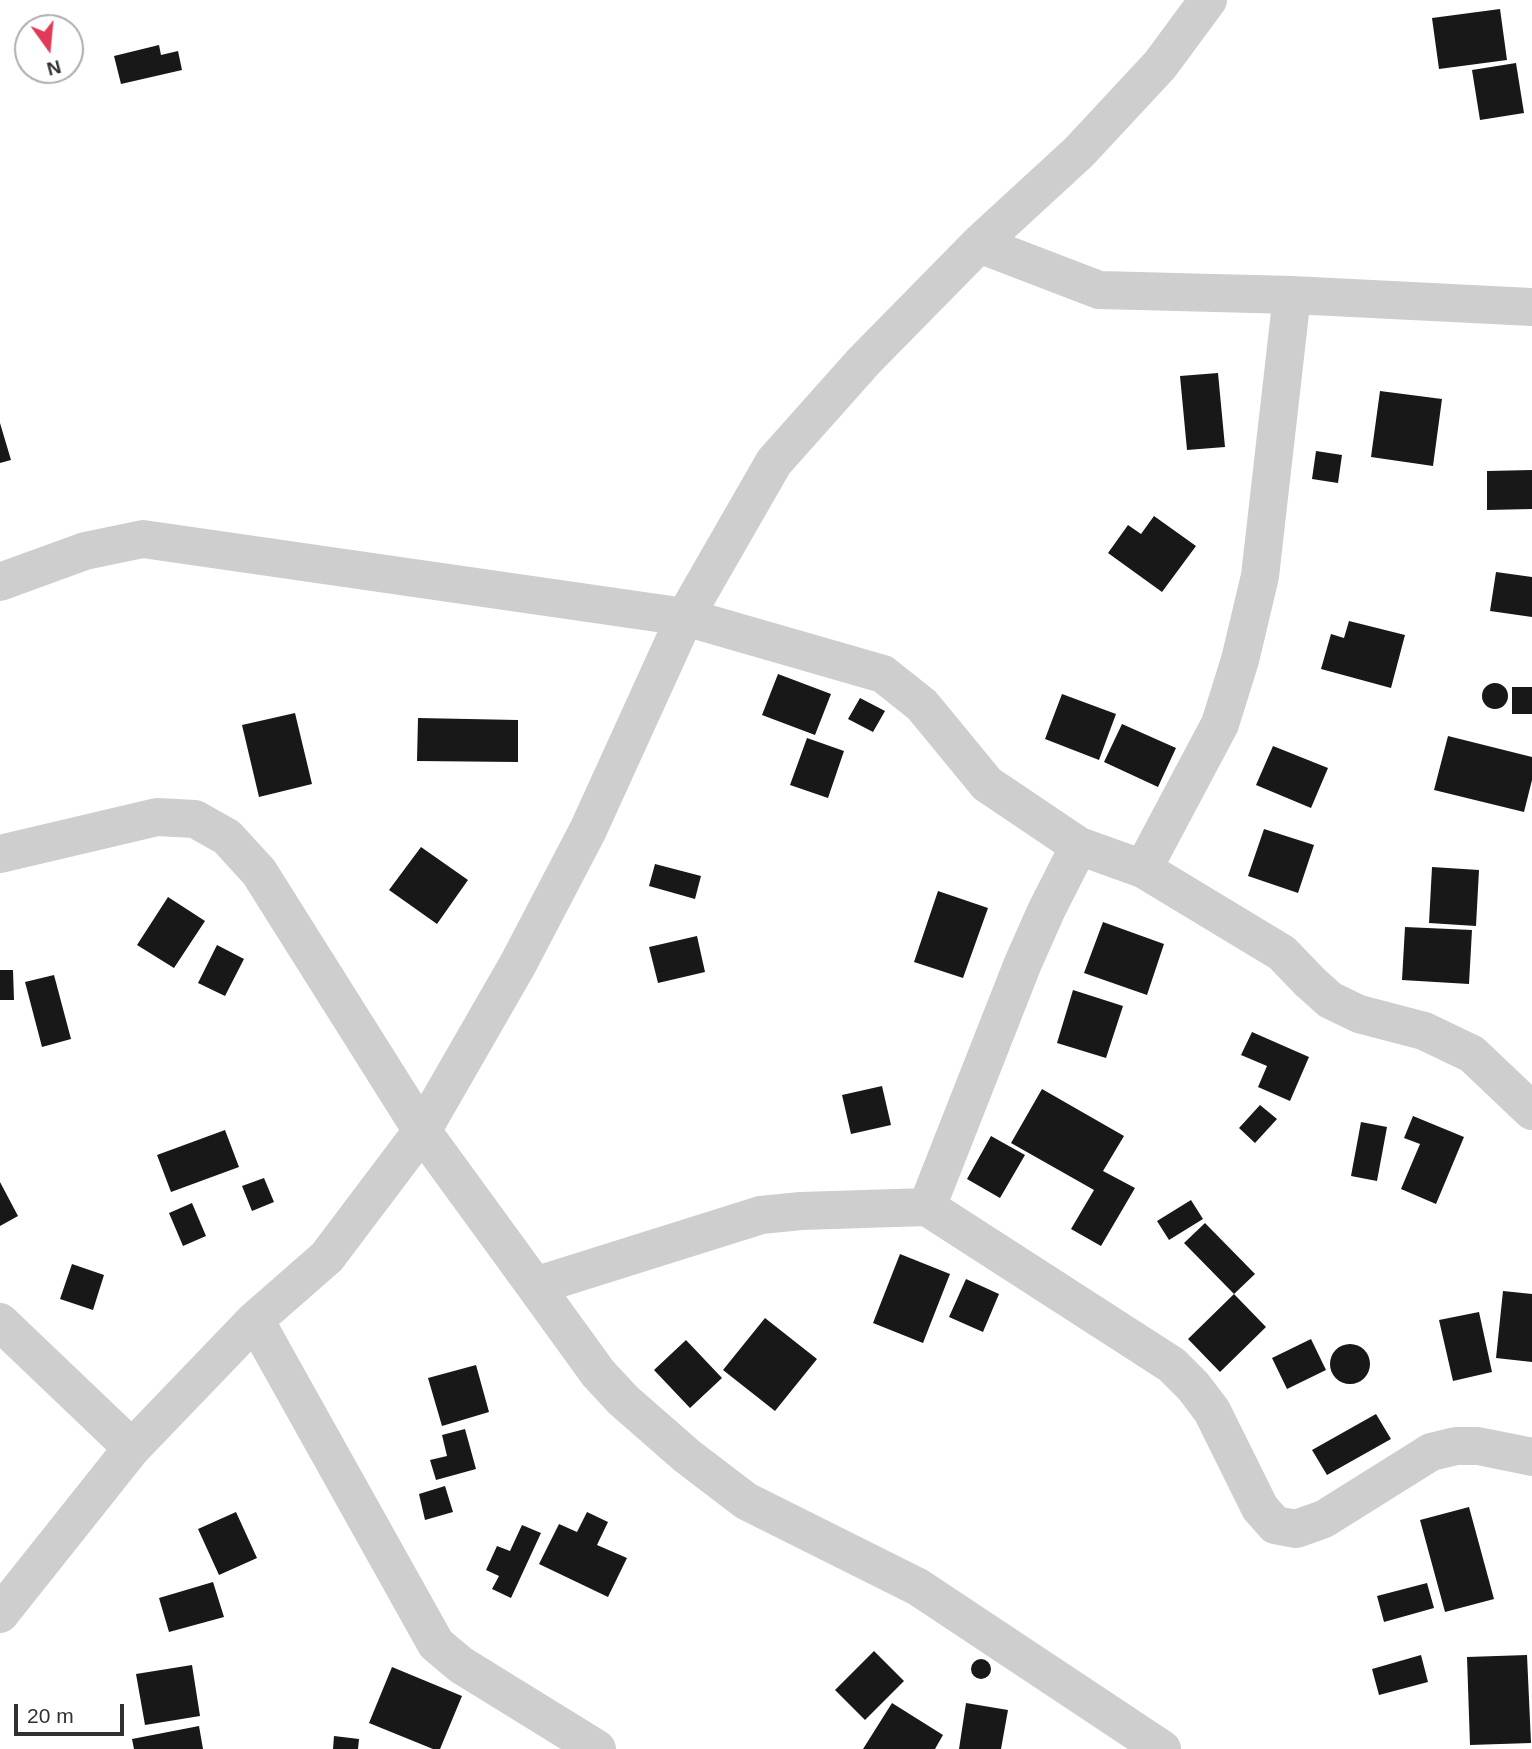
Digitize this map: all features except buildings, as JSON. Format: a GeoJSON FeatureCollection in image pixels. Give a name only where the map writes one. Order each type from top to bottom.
{"type":"FeatureCollection","features":[{"type":"Feature","properties":{"kind":"street"},"geometry":{"type":"LineString","coordinates":[[0,1614],[132,1448],[254,1320],[327,1257],[422,1131],[518,964],[588,830],[685,617],[774,462],[864,361],[979,244],[1088,143],[1160,65],[1208,0]]}},
{"type":"Feature","properties":{"kind":"street"},"geometry":{"type":"LineString","coordinates":[[979,244],[1099,290],[1292,295],[1532,307]]}},
{"type":"Feature","properties":{"kind":"street"},"geometry":{"type":"LineString","coordinates":[[1143,869],[1220,724],[1240,660],[1260,576],[1292,295]]}},
{"type":"Feature","properties":{"kind":"street"},"geometry":{"type":"LineString","coordinates":[[0,582],[85,551],[143,540],[685,617],[883,674],[922,705],[987,784],[1079,845],[1143,869],[1282,953],[1330,1000],[1359,1014],[1424,1031],[1472,1054],[1528,1107]]}},
{"type":"Feature","properties":{"kind":"street"},"geometry":{"type":"LineString","coordinates":[[0,854],[157,817],[195,819],[227,837],[259,872],[422,1131],[598,1373],[623,1400],[687,1456],[746,1500],[918,1587],[1162,1749]]}},
{"type":"Feature","properties":{"kind":"street"},"geometry":{"type":"LineString","coordinates":[[927,1207],[1046,909],[1079,845]]}},
{"type":"Feature","properties":{"kind":"street"},"geometry":{"type":"LineString","coordinates":[[1528,1107],[1532,1065]]}},
{"type":"Feature","properties":{"kind":"street"},"geometry":{"type":"LineString","coordinates":[[535,1286],[761,1215],[927,1207],[1172,1365],[1212,1411],[1260,1508],[1275,1525],[1296,1529],[1324,1519],[1432,1452],[1456,1446],[1478,1446],[1532,1457]]}},
{"type":"Feature","properties":{"kind":"street"},"geometry":{"type":"LineString","coordinates":[[254,1320],[436,1644],[461,1665],[597,1749]]}},
{"type":"Feature","properties":{"kind":"street"},"geometry":{"type":"LineString","coordinates":[[0,1322],[132,1448]]}}]}
